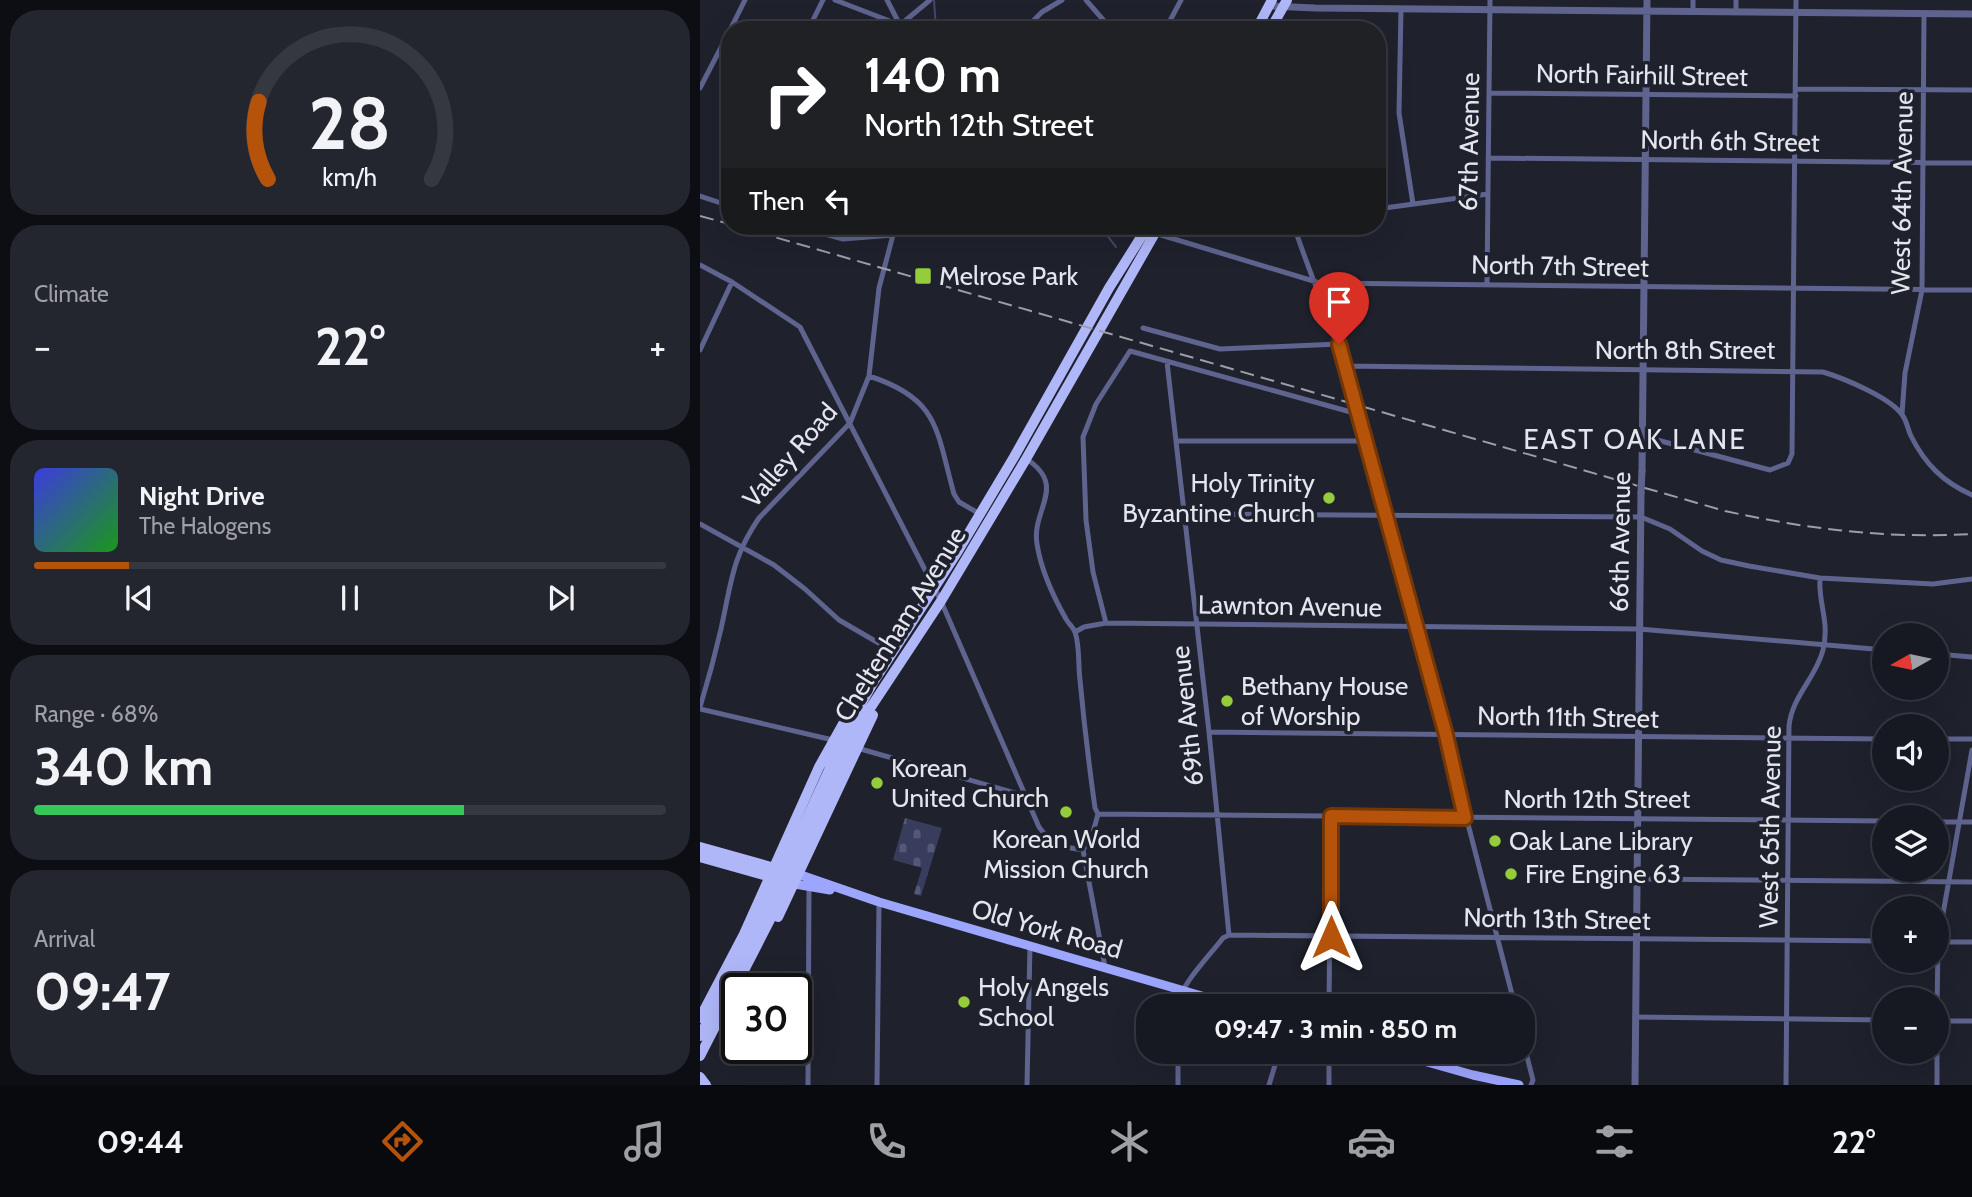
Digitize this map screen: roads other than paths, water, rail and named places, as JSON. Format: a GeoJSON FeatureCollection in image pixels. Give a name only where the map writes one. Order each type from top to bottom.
{"type":"FeatureCollection","features":[{"type":"Feature","properties":{"kind":"highway"},"geometry":{"type":"LineString","coordinates":[[1261,21],[1270,3]]}},
{"type":"Feature","properties":{"kind":"highway"},"geometry":{"type":"LineString","coordinates":[[1275,21],[1285,4]]}},
{"type":"Feature","properties":{"kind":"highway","name":"Cheltenham Avenue"},"geometry":{"type":"LineString","coordinates":[[700,1036],[770,899],[833,756],[874,681],[1017,453],[1110,288],[1147,235]]}},
{"type":"Feature","properties":{"kind":"highway","name":"Cheltenham Avenue"},"geometry":{"type":"LineString","coordinates":[[700,1056],[774,912],[844,756],[867,713],[941,601],[1026,459],[1148,235]]}},
{"type":"Feature","properties":{"kind":"highway"},"geometry":{"type":"LineString","coordinates":[[749,973],[893,674]]}},
{"type":"Feature","properties":{"kind":"highway"},"geometry":{"type":"LineString","coordinates":[[700,1018],[774,873],[833,740],[874,681]]}},
{"type":"Feature","properties":{"kind":"highway","name":"Old York Road"},"geometry":{"type":"LineString","coordinates":[[700,847],[774,873]]}},
{"type":"Feature","properties":{"kind":"highway","name":"Old York Road"},"geometry":{"type":"LineString","coordinates":[[700,857],[794,878]]}},
{"type":"Feature","properties":{"kind":"highway"},"geometry":{"type":"LineString","coordinates":[[700,1056],[721,1029]]}},
{"type":"Feature","properties":{"kind":"highway"},"geometry":{"type":"LineString","coordinates":[[700,1077],[706,1085]]}},
{"type":"Feature","properties":{"kind":"main road","name":"Old York Road"},"geometry":{"type":"LineString","coordinates":[[794,878],[809,887],[845,892]]}},
{"type":"Feature","properties":{"kind":"main road","name":"Old York Road"},"geometry":{"type":"LineString","coordinates":[[794,878],[1194,994]]}},
{"type":"Feature","properties":{"kind":"main road"},"geometry":{"type":"LineString","coordinates":[[1427,1064],[1496,1085]]}},
{"type":"Feature","properties":{"kind":"main road"},"geometry":{"type":"LineString","coordinates":[[1473,1080],[1519,1085]]}},
{"type":"Feature","properties":{"kind":"street"},"geometry":{"type":"LineString","coordinates":[[734,21],[745,0]]}},
{"type":"Feature","properties":{"kind":"street"},"geometry":{"type":"LineString","coordinates":[[812,21],[823,0]]}},
{"type":"Feature","properties":{"kind":"street"},"geometry":{"type":"LineString","coordinates":[[835,0],[884,21]]}},
{"type":"Feature","properties":{"kind":"street"},"geometry":{"type":"LineString","coordinates":[[887,0],[896,21]]}},
{"type":"Feature","properties":{"kind":"street"},"geometry":{"type":"LineString","coordinates":[[905,21],[930,0]]}},
{"type":"Feature","properties":{"kind":"street"},"geometry":{"type":"LineString","coordinates":[[1033,21],[1062,0]]}},
{"type":"Feature","properties":{"kind":"street"},"geometry":{"type":"LineString","coordinates":[[1086,0],[1104,21]]}},
{"type":"Feature","properties":{"kind":"street"},"geometry":{"type":"LineString","coordinates":[[1169,21],[1181,0]]}},
{"type":"Feature","properties":{"kind":"street"},"geometry":{"type":"LineString","coordinates":[[1419,0],[1426,9]]}},
{"type":"Feature","properties":{"kind":"street","name":"67th Avenue"},"geometry":{"type":"LineString","coordinates":[[1487,284],[1490,0]]}},
{"type":"Feature","properties":{"kind":"street","name":"66th Avenue"},"geometry":{"type":"LineString","coordinates":[[1635,1085],[1647,0]]}},
{"type":"Feature","properties":{"kind":"street"},"geometry":{"type":"LineString","coordinates":[[1693,0],[1693,12]]}},
{"type":"Feature","properties":{"kind":"street"},"geometry":{"type":"LineString","coordinates":[[1736,0],[1736,12]]}},
{"type":"Feature","properties":{"kind":"street"},"geometry":{"type":"LineString","coordinates":[[1642,436],[1770,470],[1789,461],[1794,437],[1796,0]]}},
{"type":"Feature","properties":{"kind":"street"},"geometry":{"type":"LineString","coordinates":[[1270,3],[1401,9],[1972,14]]}},
{"type":"Feature","properties":{"kind":"street"},"geometry":{"type":"LineString","coordinates":[[1401,9],[1399,113],[1413,204]]}},
{"type":"Feature","properties":{"kind":"street","name":"West 64th Avenue"},"geometry":{"type":"LineString","coordinates":[[1902,414],[1905,373],[1922,290],[1924,14]]}},
{"type":"Feature","properties":{"kind":"street"},"geometry":{"type":"LineString","coordinates":[[700,88],[721,47]]}},
{"type":"Feature","properties":{"kind":"street"},"geometry":{"type":"LineString","coordinates":[[1796,89],[1972,90]]}},
{"type":"Feature","properties":{"kind":"street","name":"North Fairhill Street"},"geometry":{"type":"LineString","coordinates":[[1489,93],[1796,96]]}},
{"type":"Feature","properties":{"kind":"street","name":"North 6th Street"},"geometry":{"type":"LineString","coordinates":[[1488,158],[1972,163]]}},
{"type":"Feature","properties":{"kind":"street"},"geometry":{"type":"LineString","coordinates":[[1386,208],[1488,194]]}},
{"type":"Feature","properties":{"kind":"street"},"geometry":{"type":"LineString","coordinates":[[700,196],[721,203]]}},
{"type":"Feature","properties":{"kind":"street"},"geometry":{"type":"LineString","coordinates":[[829,235],[843,239],[893,235]]}},
{"type":"Feature","properties":{"kind":"street","name":"Valley Road"},"geometry":{"type":"LineString","coordinates":[[700,708],[714,662],[729,582],[741,548],[759,518],[850,423],[869,376],[879,288],[893,235]]}},
{"type":"Feature","properties":{"kind":"street","name":"North 7th Street"},"geometry":{"type":"LineString","coordinates":[[1174,235],[1325,283],[1972,290]]}},
{"type":"Feature","properties":{"kind":"street"},"geometry":{"type":"LineString","coordinates":[[1297,235],[1312,280],[1339,344],[1446,735],[1512,994]]}},
{"type":"Feature","properties":{"kind":"street"},"geometry":{"type":"LineString","coordinates":[[700,265],[732,282],[800,327],[941,601],[1039,827],[1053,845],[1083,850]]}},
{"type":"Feature","properties":{"kind":"street"},"geometry":{"type":"LineString","coordinates":[[700,350],[732,282]]}},
{"type":"Feature","properties":{"kind":"street"},"geometry":{"type":"LineString","coordinates":[[1143,328],[1220,349],[1339,344]]}},
{"type":"Feature","properties":{"kind":"street"},"geometry":{"type":"LineString","coordinates":[[1106,623],[1093,572],[1086,520],[1083,437],[1096,404],[1130,351],[1357,412]]}},
{"type":"Feature","properties":{"kind":"street","name":"69th Avenue"},"geometry":{"type":"LineString","coordinates":[[1167,362],[1229,935]]}},
{"type":"Feature","properties":{"kind":"street","name":"North 8th Street"},"geometry":{"type":"LineString","coordinates":[[1345,366],[1823,372],[1847,379],[1870,391],[1902,414],[1910,435],[1928,465],[1951,486],[1972,495]]}},
{"type":"Feature","properties":{"kind":"street"},"geometry":{"type":"LineString","coordinates":[[869,376],[910,395],[932,417],[954,494],[959,502],[980,514]]}},
{"type":"Feature","properties":{"kind":"street"},"geometry":{"type":"LineString","coordinates":[[1176,441],[1365,441]]}},
{"type":"Feature","properties":{"kind":"street"},"geometry":{"type":"LineString","coordinates":[[1017,453],[1039,469],[1046,485],[1046,500],[1037,528],[1039,558],[1053,594],[1075,632],[1091,783],[1098,814],[1092,836],[1083,850],[1105,967]]}},
{"type":"Feature","properties":{"kind":"street"},"geometry":{"type":"LineString","coordinates":[[1184,514],[1641,517],[1670,529],[1702,551],[1721,560],[1820,578],[1933,584],[1972,579]]}},
{"type":"Feature","properties":{"kind":"street"},"geometry":{"type":"LineString","coordinates":[[700,524],[774,565],[839,620],[894,652]]}},
{"type":"Feature","properties":{"kind":"street","name":"West 65th Avenue"},"geometry":{"type":"LineString","coordinates":[[1786,1085],[1789,738],[1792,710],[1816,670],[1824,645],[1826,624],[1820,578]]}},
{"type":"Feature","properties":{"kind":"street","name":"Lawnton Avenue"},"geometry":{"type":"LineString","coordinates":[[1075,632],[1084,627],[1106,623],[1639,629],[1872,649]]}},
{"type":"Feature","properties":{"kind":"street"},"geometry":{"type":"LineString","coordinates":[[1950,655],[1972,657]]}},
{"type":"Feature","properties":{"kind":"street"},"geometry":{"type":"LineString","coordinates":[[700,708],[833,740]]}},
{"type":"Feature","properties":{"kind":"street","name":"North 11th Street"},"geometry":{"type":"LineString","coordinates":[[1209,732],[1872,739]]}},
{"type":"Feature","properties":{"kind":"street"},"geometry":{"type":"LineString","coordinates":[[1949,739],[1972,739]]}},
{"type":"Feature","properties":{"kind":"street"},"geometry":{"type":"LineString","coordinates":[[857,748],[1026,796]]}},
{"type":"Feature","properties":{"kind":"street"},"geometry":{"type":"LineString","coordinates":[[1946,896],[1972,750]]}},
{"type":"Feature","properties":{"kind":"street","name":"North 12th Street"},"geometry":{"type":"LineString","coordinates":[[1098,814],[1872,821]]}},
{"type":"Feature","properties":{"kind":"street"},"geometry":{"type":"LineString","coordinates":[[1329,994],[1331,816]]}},
{"type":"Feature","properties":{"kind":"street"},"geometry":{"type":"LineString","coordinates":[[1949,822],[1972,822]]}},
{"type":"Feature","properties":{"kind":"street"},"geometry":{"type":"LineString","coordinates":[[1637,879],[1872,882]]}},
{"type":"Feature","properties":{"kind":"street"},"geometry":{"type":"LineString","coordinates":[[1949,882],[1972,882]]}},
{"type":"Feature","properties":{"kind":"street"},"geometry":{"type":"LineString","coordinates":[[808,1085],[809,887]]}},
{"type":"Feature","properties":{"kind":"street"},"geometry":{"type":"LineString","coordinates":[[877,1085],[879,902]]}},
{"type":"Feature","properties":{"kind":"street"},"geometry":{"type":"LineString","coordinates":[[1181,994],[1223,938],[1229,935]]}},
{"type":"Feature","properties":{"kind":"street","name":"North 13th Street"},"geometry":{"type":"LineString","coordinates":[[1229,935],[1872,942]]}},
{"type":"Feature","properties":{"kind":"street"},"geometry":{"type":"LineString","coordinates":[[1949,942],[1972,942]]}},
{"type":"Feature","properties":{"kind":"street"},"geometry":{"type":"LineString","coordinates":[[1027,1085],[1030,946]]}},
{"type":"Feature","properties":{"kind":"street"},"geometry":{"type":"LineString","coordinates":[[1635,1017],[1872,1020]]}},
{"type":"Feature","properties":{"kind":"street"},"geometry":{"type":"LineString","coordinates":[[1949,1022],[1972,1021]]}},
{"type":"Feature","properties":{"kind":"street"},"geometry":{"type":"LineString","coordinates":[[1178,1064],[1178,1085]]}},
{"type":"Feature","properties":{"kind":"street"},"geometry":{"type":"LineString","coordinates":[[1269,1085],[1275,1064]]}},
{"type":"Feature","properties":{"kind":"street"},"geometry":{"type":"LineString","coordinates":[[1329,1064],[1329,1085]]}},
{"type":"Feature","properties":{"kind":"street"},"geometry":{"type":"LineString","coordinates":[[1529,1064],[1533,1080],[1531,1085]]}},
{"type":"Feature","properties":{"kind":"street"},"geometry":{"type":"LineString","coordinates":[[1937,1064],[1937,1085]]}},
{"type":"Feature","properties":{"kind":"waterway"},"geometry":{"type":"LineString","coordinates":[[934,0],[935,21]]}},
{"type":"Feature","properties":{"kind":"waterway"},"geometry":{"type":"LineString","coordinates":[[1107,235],[1116,247]]}},
{"type":"Feature","properties":{"kind":"railway"},"geometry":{"type":"LineString","coordinates":[[700,216],[721,222]]}},
{"type":"Feature","properties":{"kind":"railway"},"geometry":{"type":"LineString","coordinates":[[767,235],[1725,511],[1786,523],[1878,534],[1972,534]]}},
{"type":"Feature","properties":{"kind":"place","name":"Melrose Park"},"geometry":{"type":"Point","coordinates":[923,276]}},
{"type":"Feature","properties":{"kind":"place","name":"Holy Trinity Byzantine Church"},"geometry":{"type":"Point","coordinates":[1329,498]}},
{"type":"Feature","properties":{"kind":"place","name":"Bethany House of Worship"},"geometry":{"type":"Point","coordinates":[1227,701]}},
{"type":"Feature","properties":{"kind":"place","name":"Korean United Church"},"geometry":{"type":"Point","coordinates":[877,783]}},
{"type":"Feature","properties":{"kind":"place","name":"Korean World Mission Church"},"geometry":{"type":"Point","coordinates":[1066,812]}},
{"type":"Feature","properties":{"kind":"place","name":"Oak Lane Library"},"geometry":{"type":"Point","coordinates":[1495,841]}},
{"type":"Feature","properties":{"kind":"place","name":"Fire Engine 63"},"geometry":{"type":"Point","coordinates":[1511,874]}},
{"type":"Feature","properties":{"kind":"place","name":"Holy Angels School"},"geometry":{"type":"Point","coordinates":[964,1002]}},
{"type":"Feature","properties":{"kind":"district","name":"EAST OAK LANE"},"geometry":{"type":"Point","coordinates":[1635,439]}}]}
